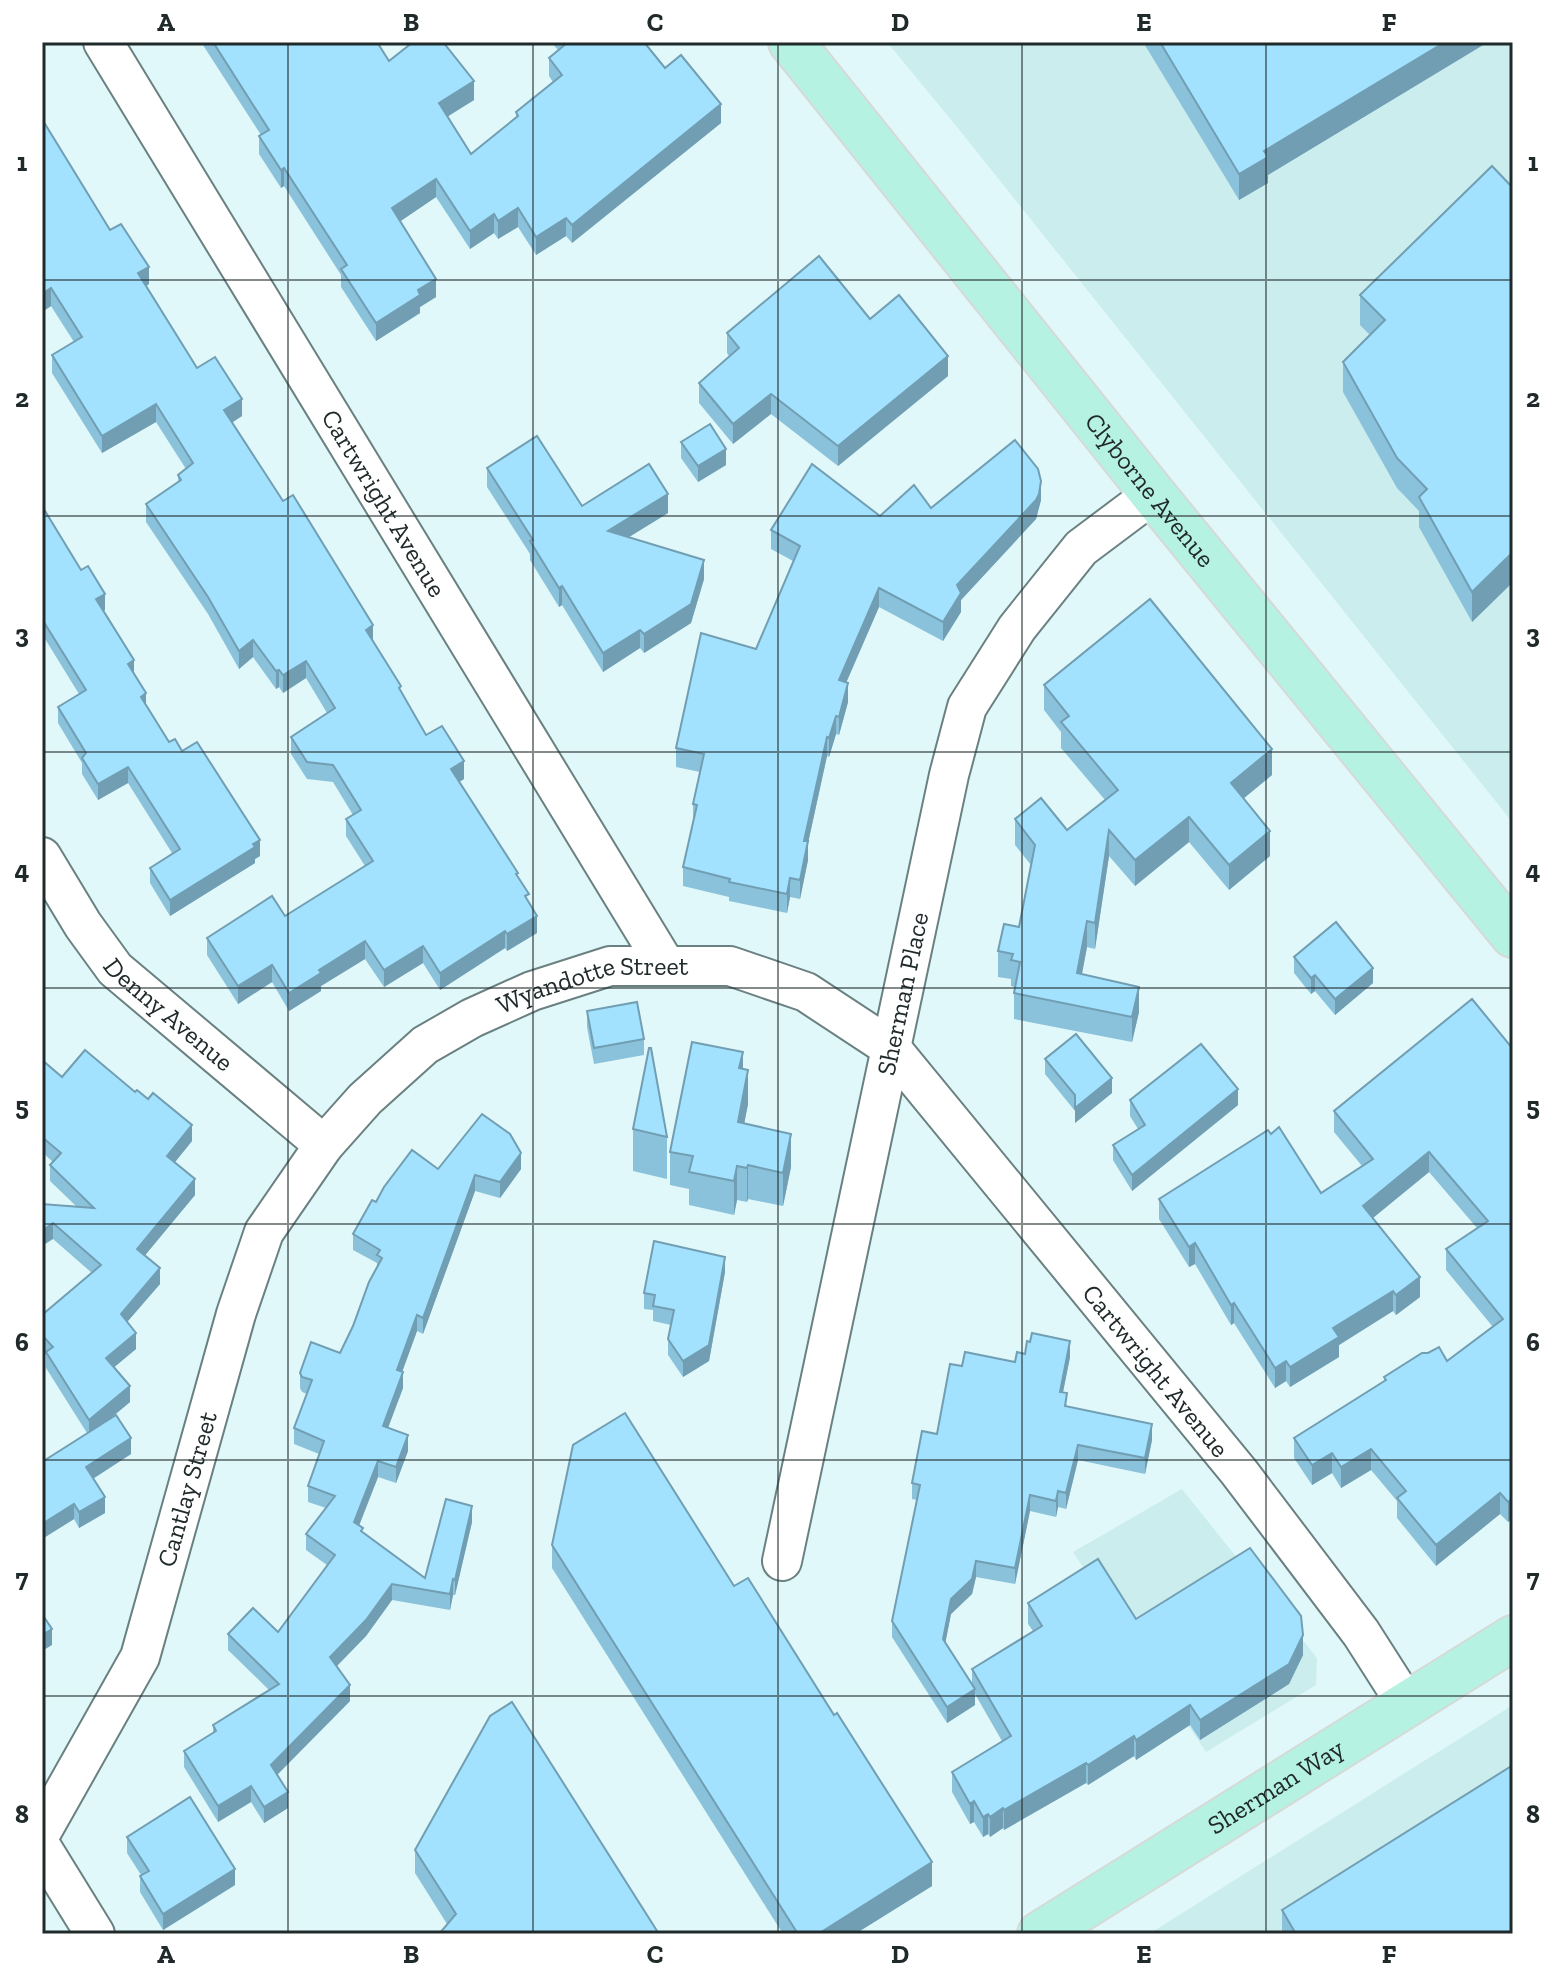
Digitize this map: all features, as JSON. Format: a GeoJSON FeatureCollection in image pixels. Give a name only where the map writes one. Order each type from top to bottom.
{"type":"FeatureCollection","features":[{"type":"Feature","properties":{"kind":"main road","name":"Clyborne Avenue"},"geometry":{"type":"LineString","coordinates":[[791,42],[1153,494],[1513,935]]}},
{"type":"Feature","properties":{"kind":"main road","name":"Sherman Way"},"geometry":{"type":"LineString","coordinates":[[1040,1934],[1513,1638]]}},
{"type":"Feature","properties":{"kind":"street","name":"Cartwright Avenue"},"geometry":{"type":"LineString","coordinates":[[103,42],[666,966]]}},
{"type":"Feature","properties":{"kind":"street","name":"Sherman Place"},"geometry":{"type":"LineString","coordinates":[[782,1561],[949,775],[967,707],[1017,628],[1081,548],[1153,494]]}},
{"type":"Feature","properties":{"kind":"street","name":"Denny Avenue"},"geometry":{"type":"LineString","coordinates":[[42,857],[83,925],[115,969],[324,1145]]}},
{"type":"Feature","properties":{"kind":"street","name":"Wyandotte Street"},"geometry":{"type":"LineString","coordinates":[[324,1145],[393,1072],[425,1045],[472,1018],[532,991],[610,966],[730,966],[806,992],[891,1048]]}},
{"type":"Feature","properties":{"kind":"street","name":"Cartwright Avenue"},"geometry":{"type":"LineString","coordinates":[[891,1048],[1239,1472],[1361,1633],[1407,1705]]}},
{"type":"Feature","properties":{"kind":"street","name":"Cantlay Street"},"geometry":{"type":"LineString","coordinates":[[42,1831],[140,1657],[236,1314],[264,1232],[324,1145]]}},
{"type":"Feature","properties":{"kind":"street"},"geometry":{"type":"LineString","coordinates":[[42,1848],[95,1934]]}},
{"type":"Feature","properties":{"kind":"shaded area"},"geometry":{"type":"Polygon","coordinates":[[[887,42],[1513,42],[1513,823],[957,127],[887,42]]]}},
{"type":"Feature","properties":{"kind":"shaded area"},"geometry":{"type":"Polygon","coordinates":[[[1182,1489],[1317,1658],[1316,1685],[1206,1752],[1073,1552],[1182,1489]]]}},
{"type":"Feature","properties":{"kind":"shaded area"},"geometry":{"type":"Polygon","coordinates":[[[1513,1705],[1513,1934],[1149,1934],[1513,1705]]]}},
{"type":"Feature","properties":{"kind":"building"},"geometry":{"type":"Polygon","coordinates":[[[213,42],[377,42],[389,61],[413,42],[443,42],[474,81],[439,103],[471,154],[562,75],[549,58],[566,42],[644,42],[665,68],[681,55],[721,104],[572,225],[566,218],[536,237],[518,208],[498,221],[494,214],[470,231],[436,179],[392,208],[436,279],[418,290],[420,295],[376,323],[341,269],[347,265],[284,168],[281,170],[259,136],[269,130],[213,42]]]}},
{"type":"Feature","properties":{"kind":"building"},"geometry":{"type":"Polygon","coordinates":[[[1160,42],[1445,42],[1264,151],[1268,157],[1239,174],[1160,42]]]}},
{"type":"Feature","properties":{"kind":"building"},"geometry":{"type":"Polygon","coordinates":[[[42,119],[110,230],[121,224],[149,267],[138,273],[197,368],[215,357],[242,399],[224,410],[283,501],[293,495],[373,625],[366,630],[401,686],[399,688],[426,735],[442,726],[464,761],[451,769],[529,894],[525,896],[537,916],[507,934],[505,931],[440,973],[423,946],[384,970],[365,941],[289,993],[272,965],[238,986],[207,938],[272,896],[285,916],[373,861],[346,819],[361,810],[333,765],[307,762],[291,737],[335,708],[306,661],[283,675],[276,671],[253,640],[239,651],[208,597],[146,504],[181,480],[178,475],[193,463],[156,404],[102,436],[52,355],[82,337],[51,288],[42,294],[42,119]]]}},
{"type":"Feature","properties":{"kind":"building"},"geometry":{"type":"Polygon","coordinates":[[[1492,166],[1513,188],[1513,552],[1472,592],[1419,497],[1427,489],[1397,458],[1343,362],[1385,320],[1360,295],[1492,166]]]}},
{"type":"Feature","properties":{"kind":"building"},"geometry":{"type":"Polygon","coordinates":[[[819,256],[870,319],[899,295],[948,356],[838,446],[771,394],[733,424],[699,383],[739,348],[727,333],[819,256]]]}},
{"type":"Feature","properties":{"kind":"building"},"geometry":{"type":"Polygon","coordinates":[[[710,424],[726,449],[698,466],[681,442],[710,424]]]}},
{"type":"Feature","properties":{"kind":"building"},"geometry":{"type":"Polygon","coordinates":[[[537,436],[582,506],[649,464],[668,494],[608,531],[704,560],[691,604],[644,634],[640,630],[603,653],[562,586],[559,588],[530,541],[533,540],[487,468],[537,436]]]}},
{"type":"Feature","properties":{"kind":"building"},"geometry":{"type":"Polygon","coordinates":[[[1015,440],[1038,469],[1041,481],[1039,494],[957,585],[961,593],[943,622],[879,588],[839,680],[848,683],[839,717],[836,716],[827,737],[804,841],[808,841],[800,880],[790,878],[787,894],[729,882],[730,879],[683,867],[697,805],[693,804],[704,754],[676,748],[701,633],[756,649],[800,546],[771,530],[812,464],[880,516],[914,485],[931,508],[1015,440]]]}},
{"type":"Feature","properties":{"kind":"building"},"geometry":{"type":"Polygon","coordinates":[[[42,506],[81,570],[88,566],[105,594],[96,599],[134,660],[128,664],[146,693],[141,697],[169,742],[175,739],[182,751],[197,742],[260,840],[253,844],[255,847],[170,900],[150,868],[180,849],[128,767],[98,784],[82,758],[86,753],[58,707],[86,690],[42,619],[42,506]]]}},
{"type":"Feature","properties":{"kind":"building"},"geometry":{"type":"Polygon","coordinates":[[[1150,599],[1272,749],[1231,783],[1270,831],[1229,865],[1189,817],[1135,860],[1109,830],[1095,923],[1087,921],[1077,973],[1139,987],[1132,1017],[1014,993],[1020,962],[1011,960],[1013,954],[998,951],[1004,924],[1019,927],[1035,845],[1015,819],[1041,798],[1067,830],[1118,790],[1061,722],[1069,716],[1044,685],[1150,599]]]}},
{"type":"Feature","properties":{"kind":"building"},"geometry":{"type":"Polygon","coordinates":[[[1336,922],[1373,968],[1335,999],[1315,975],[1311,978],[1294,957],[1336,922]]]}},
{"type":"Feature","properties":{"kind":"building"},"geometry":{"type":"Polygon","coordinates":[[[1472,999],[1513,1049],[1513,1498],[1508,1502],[1500,1493],[1436,1545],[1397,1498],[1406,1491],[1371,1449],[1341,1467],[1332,1453],[1312,1465],[1294,1438],[1386,1380],[1384,1377],[1422,1353],[1439,1347],[1447,1361],[1503,1319],[1446,1249],[1488,1221],[1429,1152],[1363,1206],[1420,1277],[1396,1295],[1393,1291],[1333,1328],[1339,1337],[1290,1367],[1286,1361],[1275,1368],[1234,1303],[1231,1305],[1195,1243],[1189,1247],[1159,1199],[1268,1130],[1271,1134],[1279,1127],[1321,1193],[1373,1159],[1334,1111],[1472,999]]]}},
{"type":"Feature","properties":{"kind":"building"},"geometry":{"type":"Polygon","coordinates":[[[637,1002],[644,1039],[594,1048],[587,1011],[637,1002]]]}},
{"type":"Feature","properties":{"kind":"building"},"geometry":{"type":"Polygon","coordinates":[[[1076,1034],[1112,1078],[1075,1108],[1075,1095],[1045,1059],[1076,1034]]]}},
{"type":"Feature","properties":{"kind":"building"},"geometry":{"type":"Polygon","coordinates":[[[692,1042],[743,1052],[739,1068],[748,1070],[738,1122],[791,1134],[783,1173],[748,1165],[747,1168],[737,1166],[734,1181],[689,1172],[693,1156],[670,1152],[692,1042]]]}},
{"type":"Feature","properties":{"kind":"building"},"geometry":{"type":"Polygon","coordinates":[[[1201,1044],[1238,1089],[1132,1175],[1113,1145],[1145,1125],[1130,1100],[1201,1044]]]}},
{"type":"Feature","properties":{"kind":"building"},"geometry":{"type":"Polygon","coordinates":[[[651,1048],[667,1137],[633,1129],[651,1048]]]}},
{"type":"Feature","properties":{"kind":"building"},"geometry":{"type":"Polygon","coordinates":[[[85,1050],[135,1092],[137,1090],[148,1099],[153,1093],[192,1125],[167,1156],[195,1179],[137,1249],[160,1268],[121,1314],[136,1333],[106,1358],[130,1386],[89,1420],[46,1352],[53,1347],[42,1335],[42,1315],[101,1265],[53,1223],[42,1231],[42,1204],[94,1208],[50,1165],[61,1153],[42,1137],[42,1060],[62,1077],[85,1050]]]}},
{"type":"Feature","properties":{"kind":"building"},"geometry":{"type":"Polygon","coordinates":[[[482,1114],[510,1134],[521,1153],[500,1182],[475,1175],[423,1318],[417,1315],[397,1370],[403,1372],[383,1426],[408,1435],[396,1467],[378,1461],[354,1522],[363,1528],[361,1531],[425,1578],[446,1499],[472,1506],[450,1594],[392,1584],[366,1620],[330,1657],[350,1685],[271,1765],[288,1792],[264,1807],[251,1786],[218,1806],[184,1751],[216,1731],[213,1725],[279,1684],[228,1634],[253,1608],[278,1632],[335,1555],[306,1534],[335,1496],[308,1486],[324,1441],[294,1428],[312,1380],[302,1377],[300,1373],[311,1342],[340,1353],[353,1326],[369,1282],[382,1258],[377,1255],[380,1250],[353,1234],[372,1200],[376,1202],[412,1150],[438,1169],[482,1114]]]}},
{"type":"Feature","properties":{"kind":"building"},"geometry":{"type":"Polygon","coordinates":[[[654,1241],[725,1257],[709,1345],[683,1361],[668,1339],[674,1310],[653,1306],[655,1295],[644,1293],[654,1241]]]}},
{"type":"Feature","properties":{"kind":"building"},"geometry":{"type":"Polygon","coordinates":[[[1032,1333],[1070,1341],[1060,1392],[1067,1393],[1065,1406],[1152,1424],[1145,1458],[1078,1445],[1066,1493],[1058,1491],[1056,1501],[1030,1495],[1015,1568],[976,1561],[972,1579],[951,1599],[943,1639],[975,1689],[947,1707],[892,1621],[920,1485],[912,1483],[922,1431],[937,1434],[950,1364],[962,1366],[965,1352],[1015,1362],[1017,1352],[1025,1354],[1032,1333]]]}},
{"type":"Feature","properties":{"kind":"building"},"geometry":{"type":"Polygon","coordinates":[[[625,1413],[734,1586],[748,1578],[932,1862],[818,1934],[798,1934],[552,1545],[573,1445],[625,1413]]]}},
{"type":"Feature","properties":{"kind":"building"},"geometry":{"type":"Polygon","coordinates":[[[116,1415],[131,1438],[86,1467],[105,1497],[79,1512],[74,1504],[42,1524],[42,1462],[116,1415]]]}},
{"type":"Feature","properties":{"kind":"building"},"geometry":{"type":"Polygon","coordinates":[[[1250,1548],[1301,1616],[1303,1635],[1289,1664],[1200,1720],[1190,1705],[1136,1740],[1134,1736],[1088,1765],[1086,1763],[990,1817],[988,1814],[983,1817],[974,1801],[970,1804],[952,1772],[1011,1736],[972,1669],[1042,1626],[1028,1603],[1098,1559],[1136,1619],[1250,1548]]]}},
{"type":"Feature","properties":{"kind":"building"},"geometry":{"type":"Polygon","coordinates":[[[42,1614],[52,1629],[42,1635],[42,1614]]]}},
{"type":"Feature","properties":{"kind":"building"},"geometry":{"type":"Polygon","coordinates":[[[512,1702],[659,1934],[439,1934],[456,1914],[415,1850],[490,1716],[512,1702]]]}},
{"type":"Feature","properties":{"kind":"building"},"geometry":{"type":"Polygon","coordinates":[[[1513,1765],[1513,1934],[1296,1934],[1282,1910],[1513,1765]]]}},
{"type":"Feature","properties":{"kind":"building"},"geometry":{"type":"Polygon","coordinates":[[[190,1797],[235,1869],[163,1914],[140,1876],[149,1871],[127,1837],[190,1797]]]}}]}
